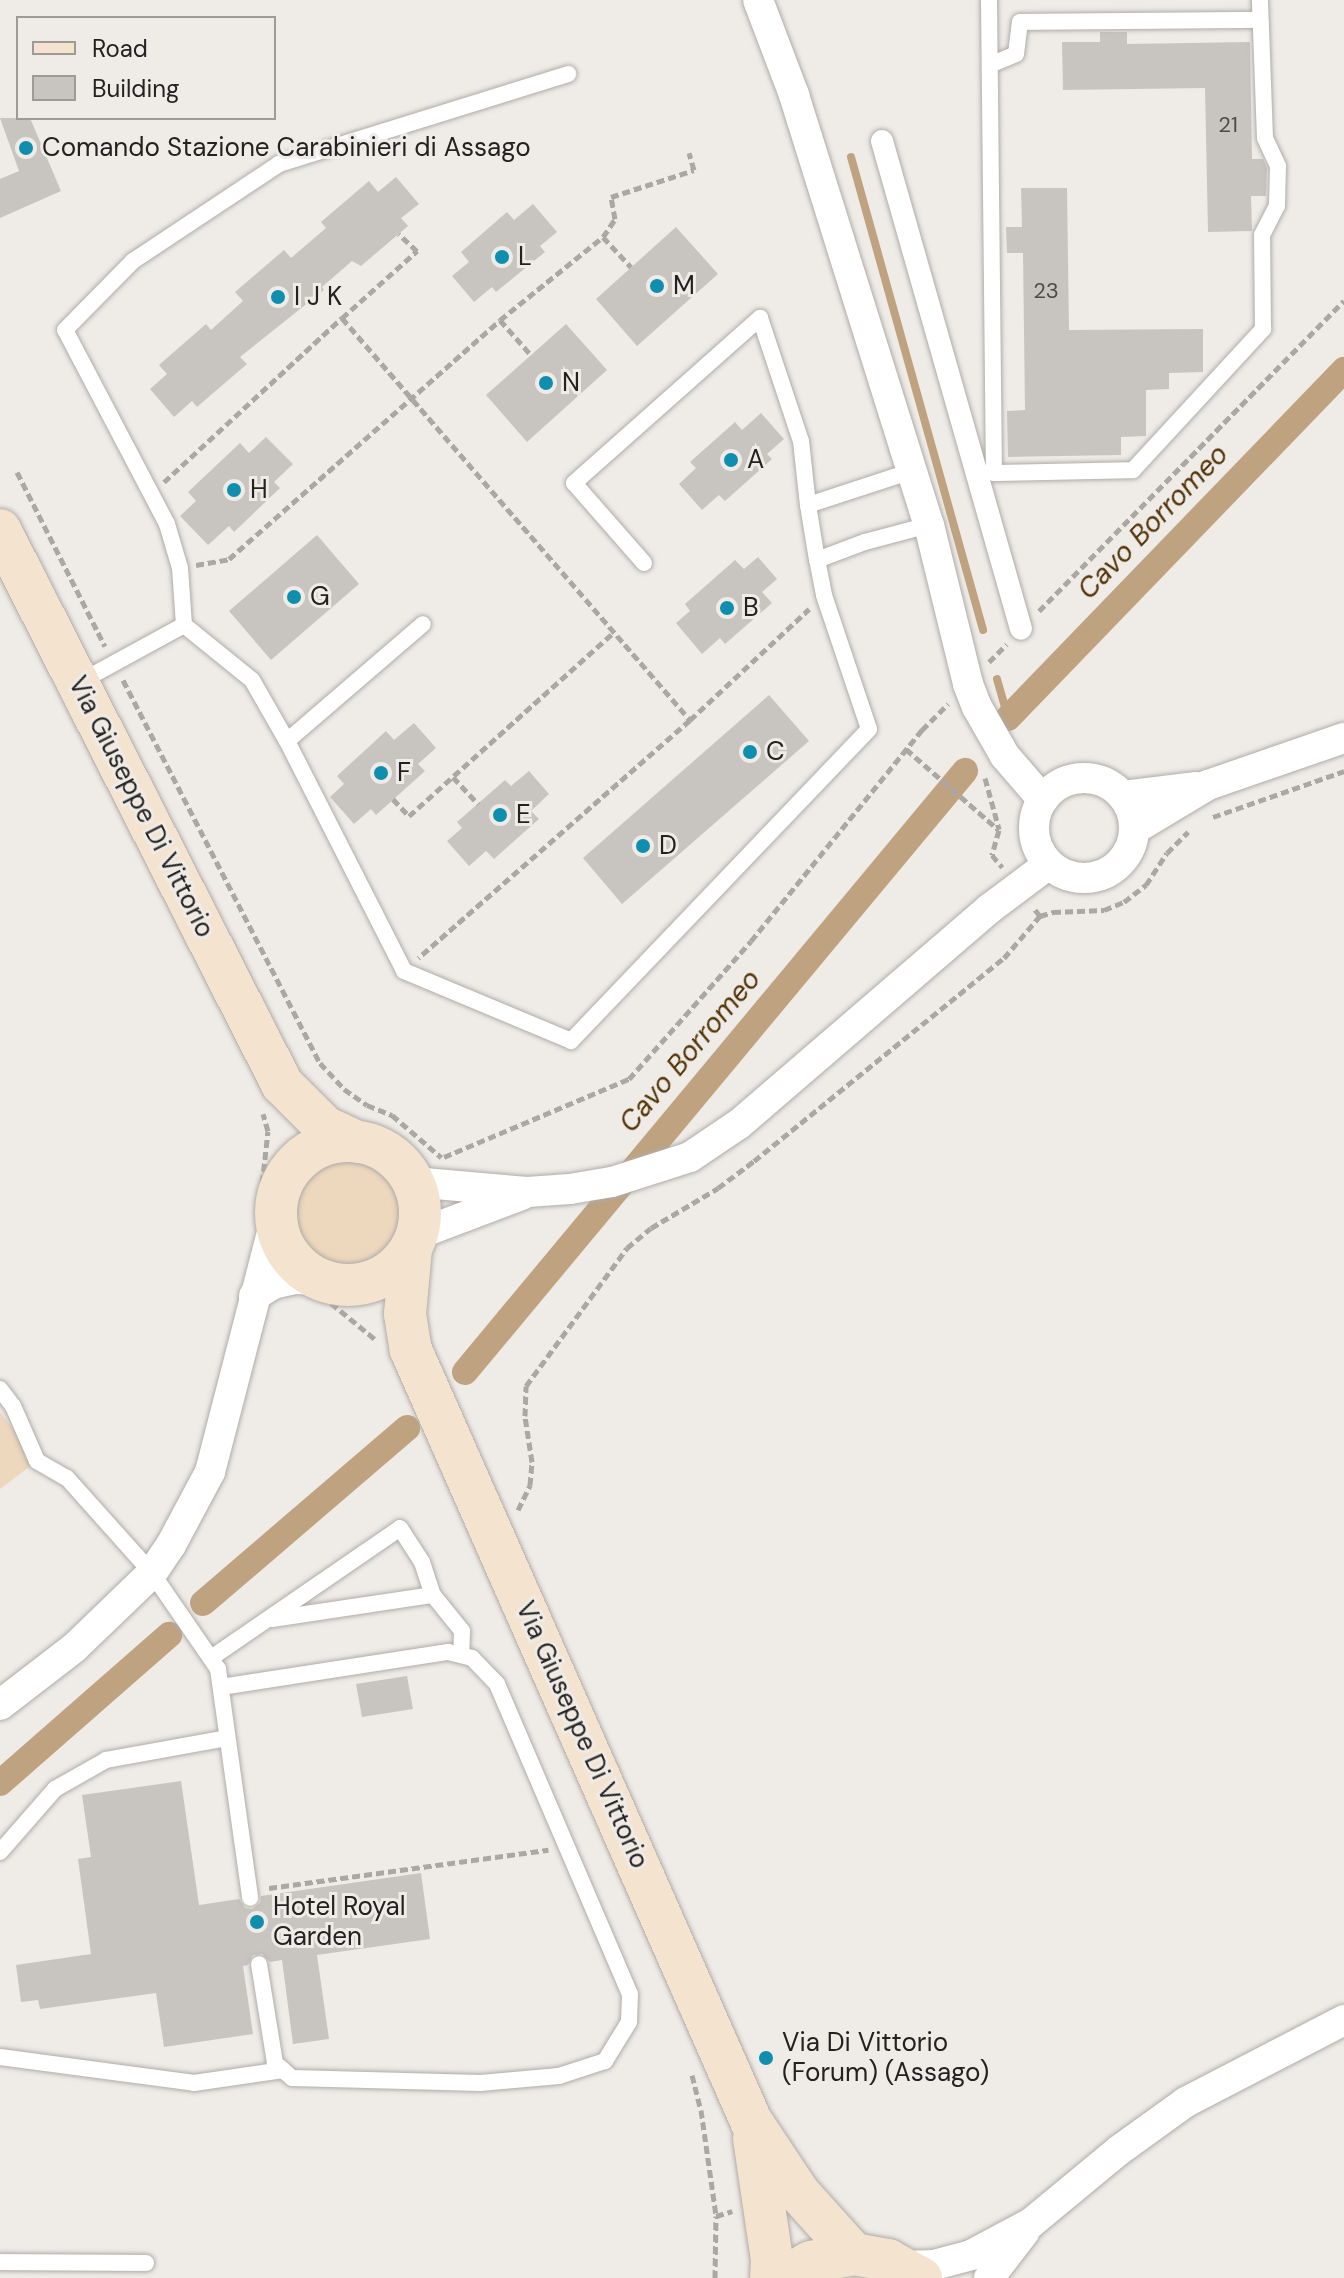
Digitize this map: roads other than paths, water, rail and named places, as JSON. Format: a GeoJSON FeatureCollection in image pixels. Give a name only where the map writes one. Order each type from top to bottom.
{"type":"FeatureCollection","features":[{"type":"Feature","properties":{"kind":"main road","name":"Via Giuseppe Di Vittorio"},"geometry":{"type":"LineString","coordinates":[[0,530],[78,683],[272,1096],[286,1147],[273,1200]]}},
{"type":"Feature","properties":{"kind":"main road","name":"Via Giuseppe Di Vittorio"},"geometry":{"type":"LineString","coordinates":[[272,1096],[357,1142]]}},
{"type":"Feature","properties":{"kind":"main road"},"geometry":{"type":"LineString","coordinates":[[357,1142],[427,1170],[413,1242],[405,1314],[396,1349],[380,1314],[326,1288],[290,1256],[281,1238],[273,1200],[296,1164],[314,1149],[332,1143],[357,1142]]}},
{"type":"Feature","properties":{"kind":"main road"},"geometry":{"type":"LineString","coordinates":[[326,1288],[375,1280],[397,1266],[413,1242]]}},
{"type":"Feature","properties":{"kind":"main road","name":"Via Giuseppe Di Vittorio"},"geometry":{"type":"LineString","coordinates":[[396,1349],[751,2121],[799,2193],[854,2254]]}},
{"type":"Feature","properties":{"kind":"main road","name":"Via Giuseppe Di Vittorio"},"geometry":{"type":"LineString","coordinates":[[751,2121],[768,2233],[771,2278]]}},
{"type":"Feature","properties":{"kind":"main road"},"geometry":{"type":"LineString","coordinates":[[783,2278],[811,2262],[854,2254],[874,2256],[911,2272]]}},
{"type":"Feature","properties":{"kind":"street"},"geometry":{"type":"LineString","coordinates":[[758,0],[794,95],[929,525],[968,684],[977,707],[1005,756],[1043,800]]}},
{"type":"Feature","properties":{"kind":"street"},"geometry":{"type":"LineString","coordinates":[[882,141],[1021,629]]}},
{"type":"Feature","properties":{"kind":"street"},"geometry":{"type":"LineString","coordinates":[[1123,796],[1208,785],[1344,738]]}},
{"type":"Feature","properties":{"kind":"street"},"geometry":{"type":"LineString","coordinates":[[1081,778],[1097,779],[1123,796],[1135,829],[1128,853],[1111,872],[1095,878],[1079,879],[1049,864],[1039,850],[1034,833],[1035,816],[1043,800],[1066,781],[1081,778]]}},
{"type":"Feature","properties":{"kind":"street"},"geometry":{"type":"LineString","coordinates":[[1135,829],[1208,785]]}},
{"type":"Feature","properties":{"kind":"street"},"geometry":{"type":"LineString","coordinates":[[427,1170],[466,1188],[527,1192],[570,1189],[675,1164],[739,1124],[1049,864]]}},
{"type":"Feature","properties":{"kind":"street"},"geometry":{"type":"LineString","coordinates":[[413,1242],[527,1192]]}},
{"type":"Feature","properties":{"kind":"street"},"geometry":{"type":"LineString","coordinates":[[0,1705],[74,1648],[152,1573],[210,1472],[254,1296],[273,1200]]}},
{"type":"Feature","properties":{"kind":"street"},"geometry":{"type":"LineString","coordinates":[[254,1296],[273,1284],[294,1279],[326,1288]]}},
{"type":"Feature","properties":{"kind":"street"},"geometry":{"type":"LineString","coordinates":[[911,2272],[971,2255],[1031,2223],[1118,2151],[1186,2102],[1344,2020]]}},
{"type":"Feature","properties":{"kind":"street"},"geometry":{"type":"LineString","coordinates":[[989,2278],[1031,2223]]}},
{"type":"Feature","properties":{"kind":"lane"},"geometry":{"type":"LineString","coordinates":[[989,0],[994,473],[1133,470],[1263,329],[1262,235],[1277,206],[1278,166],[1265,138],[1260,0]]}},
{"type":"Feature","properties":{"kind":"lane"},"geometry":{"type":"LineString","coordinates":[[990,65],[1016,54],[1020,22],[1260,20]]}},
{"type":"Feature","properties":{"kind":"lane"},"geometry":{"type":"LineString","coordinates":[[568,74],[279,164],[133,261],[65,330],[167,524],[180,568],[184,625],[252,680],[287,741],[404,971],[571,1041],[869,729],[824,595],[808,505],[801,441],[760,318],[574,483],[644,563]]}},
{"type":"Feature","properties":{"kind":"lane"},"geometry":{"type":"LineString","coordinates":[[808,505],[912,471]]}},
{"type":"Feature","properties":{"kind":"lane"},"geometry":{"type":"LineString","coordinates":[[817,560],[929,525]]}},
{"type":"Feature","properties":{"kind":"lane"},"geometry":{"type":"LineString","coordinates":[[287,741],[423,624]]}},
{"type":"Feature","properties":{"kind":"lane"},"geometry":{"type":"LineString","coordinates":[[78,683],[184,625]]}},
{"type":"Feature","properties":{"kind":"lane"},"geometry":{"type":"LineString","coordinates":[[0,1389],[13,1406],[37,1461],[67,1478],[152,1573],[218,1669],[249,1894]]}},
{"type":"Feature","properties":{"kind":"lane"},"geometry":{"type":"LineString","coordinates":[[211,1658],[400,1528],[422,1562],[433,1595],[462,1631],[461,1655]]}},
{"type":"Feature","properties":{"kind":"lane"},"geometry":{"type":"LineString","coordinates":[[267,1620],[433,1595]]}},
{"type":"Feature","properties":{"kind":"lane"},"geometry":{"type":"LineString","coordinates":[[221,1687],[448,1652],[472,1658],[497,1684],[630,1994],[629,2022],[605,2061],[559,2076],[480,2083],[292,2078],[275,2063],[259,1964]]}},
{"type":"Feature","properties":{"kind":"lane"},"geometry":{"type":"LineString","coordinates":[[0,1852],[55,1789],[106,1760],[227,1738]]}},
{"type":"Feature","properties":{"kind":"lane"},"geometry":{"type":"LineString","coordinates":[[0,2057],[194,2083],[283,2070]]}},
{"type":"Feature","properties":{"kind":"lane"},"geometry":{"type":"LineString","coordinates":[[0,2262],[146,2263]]}},
{"type":"Feature","properties":{"kind":"waterway"},"geometry":{"type":"LineString","coordinates":[[851,157],[983,630]]}},
{"type":"Feature","properties":{"kind":"waterway","name":"Cavo Borromeo"},"geometry":{"type":"LineString","coordinates":[[1008,718],[1344,370]]}},
{"type":"Feature","properties":{"kind":"waterway"},"geometry":{"type":"LineString","coordinates":[[997,679],[1008,718]]}},
{"type":"Feature","properties":{"kind":"waterway","name":"Cavo Borromeo"},"geometry":{"type":"LineString","coordinates":[[465,1372],[965,771]]}},
{"type":"Feature","properties":{"kind":"waterway","name":"Cavo Borromeo"},"geometry":{"type":"LineString","coordinates":[[203,1603],[407,1428]]}},
{"type":"Feature","properties":{"kind":"waterway","name":"Cavo Borromeo"},"geometry":{"type":"LineString","coordinates":[[0,1783],[169,1635]]}},
{"type":"Feature","properties":{"kind":"place","name":"Comando Stazione Carabinieri di Assago"},"geometry":{"type":"Point","coordinates":[26,148]}},
{"type":"Feature","properties":{"kind":"place","name":"L"},"geometry":{"type":"Point","coordinates":[502,257]}},
{"type":"Feature","properties":{"kind":"place","name":"M"},"geometry":{"type":"Point","coordinates":[657,286]}},
{"type":"Feature","properties":{"kind":"place","name":"I J K"},"geometry":{"type":"Point","coordinates":[278,297]}},
{"type":"Feature","properties":{"kind":"place","name":"N"},"geometry":{"type":"Point","coordinates":[546,383]}},
{"type":"Feature","properties":{"kind":"place","name":"A"},"geometry":{"type":"Point","coordinates":[731,460]}},
{"type":"Feature","properties":{"kind":"place","name":"H"},"geometry":{"type":"Point","coordinates":[234,490]}},
{"type":"Feature","properties":{"kind":"place","name":"G"},"geometry":{"type":"Point","coordinates":[294,597]}},
{"type":"Feature","properties":{"kind":"place","name":"B"},"geometry":{"type":"Point","coordinates":[727,608]}},
{"type":"Feature","properties":{"kind":"place","name":"C"},"geometry":{"type":"Point","coordinates":[750,752]}},
{"type":"Feature","properties":{"kind":"place","name":"F"},"geometry":{"type":"Point","coordinates":[381,773]}},
{"type":"Feature","properties":{"kind":"place","name":"E"},"geometry":{"type":"Point","coordinates":[500,815]}},
{"type":"Feature","properties":{"kind":"place","name":"D"},"geometry":{"type":"Point","coordinates":[643,846]}},
{"type":"Feature","properties":{"kind":"place","name":"Hotel Royal Garden"},"geometry":{"type":"Point","coordinates":[257,1922]}},
{"type":"Feature","properties":{"kind":"place","name":"Via Di Vittorio (Forum) (Assago)"},"geometry":{"type":"Point","coordinates":[766,2058]}}]}
